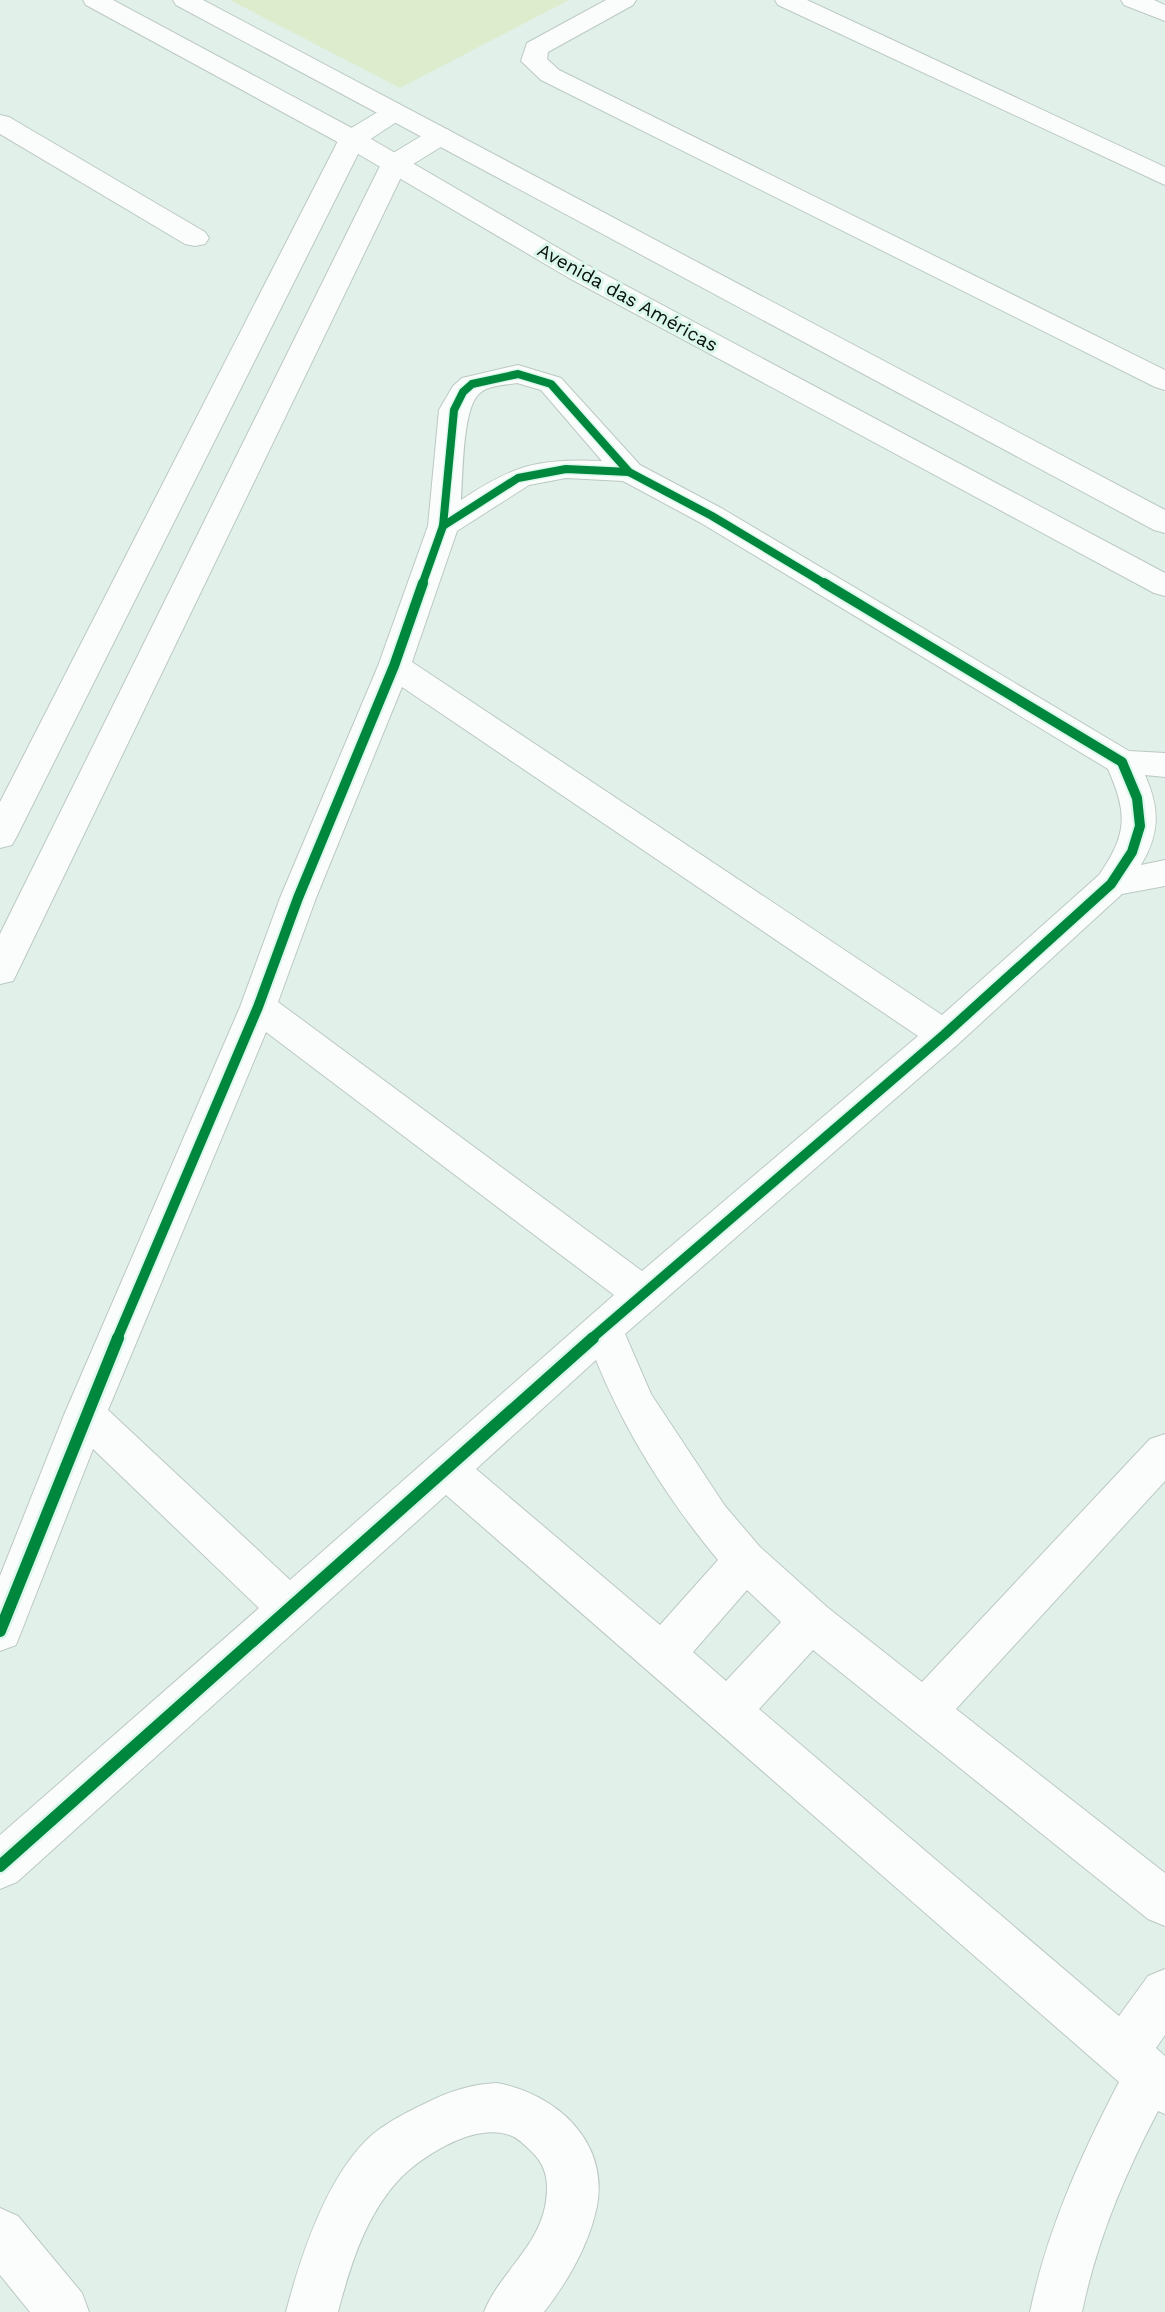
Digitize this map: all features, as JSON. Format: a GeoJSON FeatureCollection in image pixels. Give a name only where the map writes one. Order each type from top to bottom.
{"type":"FeatureCollection","features":[{"type":"Feature","properties":{"kind":"street","name":"Avenida das Américas"},"geometry":{"type":"LineString","coordinates":[[95,0],[352,139],[579,272],[1165,586]]}},
{"type":"Feature","properties":{"kind":"street"},"geometry":{"type":"LineString","coordinates":[[184,0],[1165,523]]}},
{"type":"Feature","properties":{"kind":"street"},"geometry":{"type":"LineString","coordinates":[[624,0],[536,48],[534,61],[550,75],[1165,381]]}},
{"type":"Feature","properties":{"kind":"street"},"geometry":{"type":"LineString","coordinates":[[787,0],[1165,177]]}},
{"type":"Feature","properties":{"kind":"street"},"geometry":{"type":"LineString","coordinates":[[1133,0],[1165,14]]}},
{"type":"Feature","properties":{"kind":"street"},"geometry":{"type":"LineString","coordinates":[[0,836],[352,139],[396,112]]}},
{"type":"Feature","properties":{"kind":"street"},"geometry":{"type":"LineString","coordinates":[[0,123],[195,238]]}},
{"type":"Feature","properties":{"kind":"street"},"geometry":{"type":"LineString","coordinates":[[0,971],[394,164],[440,136]]}},
{"type":"Feature","properties":{"kind":"street"},"geometry":{"type":"LineString","coordinates":[[0,1631],[85,1415],[258,1007],[298,898],[394,666],[469,459],[454,410],[463,393],[472,384],[517,374],[551,384],[629,472],[712,516],[1122,762],[1165,765]]}},
{"type":"Feature","properties":{"kind":"street"},"geometry":{"type":"LineString","coordinates":[[469,459],[517,478]]}},
{"type":"Feature","properties":{"kind":"street"},"geometry":{"type":"LineString","coordinates":[[443,526],[517,478],[536,472],[566,469],[629,472]]}},
{"type":"Feature","properties":{"kind":"street"},"geometry":{"type":"LineString","coordinates":[[394,666],[944,1035]]}},
{"type":"Feature","properties":{"kind":"street"},"geometry":{"type":"LineString","coordinates":[[0,1866],[288,1607],[447,1471],[603,1329],[944,1035],[1111,884],[1132,854],[1153,837],[1139,797],[1122,762]]}},
{"type":"Feature","properties":{"kind":"street"},"geometry":{"type":"LineString","coordinates":[[1111,884],[1165,873]]}},
{"type":"Feature","properties":{"kind":"street"},"geometry":{"type":"LineString","coordinates":[[258,1007],[644,1295]]}},
{"type":"Feature","properties":{"kind":"street"},"geometry":{"type":"LineString","coordinates":[[603,1329],[634,1403],[690,1490],[745,1561],[811,1621],[1165,1903]]}},
{"type":"Feature","properties":{"kind":"street"},"geometry":{"type":"LineString","coordinates":[[85,1415],[288,1607]]}},
{"type":"Feature","properties":{"kind":"street"},"geometry":{"type":"LineString","coordinates":[[925,1711],[1165,1452]]}},
{"type":"Feature","properties":{"kind":"street"},"geometry":{"type":"LineString","coordinates":[[447,1471],[1145,2072]]}},
{"type":"Feature","properties":{"kind":"street"},"geometry":{"type":"LineString","coordinates":[[662,1655],[745,1561]]}},
{"type":"Feature","properties":{"kind":"street"},"geometry":{"type":"LineString","coordinates":[[727,1711],[811,1621]]}},
{"type":"Feature","properties":{"kind":"street"},"geometry":{"type":"LineString","coordinates":[[1056,2312],[1075,2233],[1145,2072],[1165,1993]]}},
{"type":"Feature","properties":{"kind":"street"},"geometry":{"type":"LineString","coordinates":[[312,2312],[335,2235],[362,2187],[390,2153],[456,2113],[485,2109],[517,2110],[536,2121],[556,2140],[570,2163],[572,2195],[564,2234],[540,2275],[510,2312]]}},
{"type":"Feature","properties":{"kind":"street"},"geometry":{"type":"LineString","coordinates":[[0,2234],[63,2312]]}},
{"type":"Feature","properties":{"kind":"green space"},"geometry":{"type":"Polygon","coordinates":[[[230,0],[569,0],[400,88],[230,0]]]}},
{"type":"Feature","properties":{"kind":"cycle path"},"geometry":{"type":"LineString","coordinates":[[0,1631],[85,1415],[258,1007],[298,898],[394,666],[443,526],[454,410],[463,392],[472,384],[486,379],[518,374],[551,384],[629,472]]}},
{"type":"Feature","properties":{"kind":"cycle path"},"geometry":{"type":"LineString","coordinates":[[0,1866],[603,1329],[944,1035],[1111,884],[1132,852],[1137,838],[1140,813],[1137,798],[1122,762],[712,516],[629,472],[566,469],[518,478],[443,526]]}}]}
